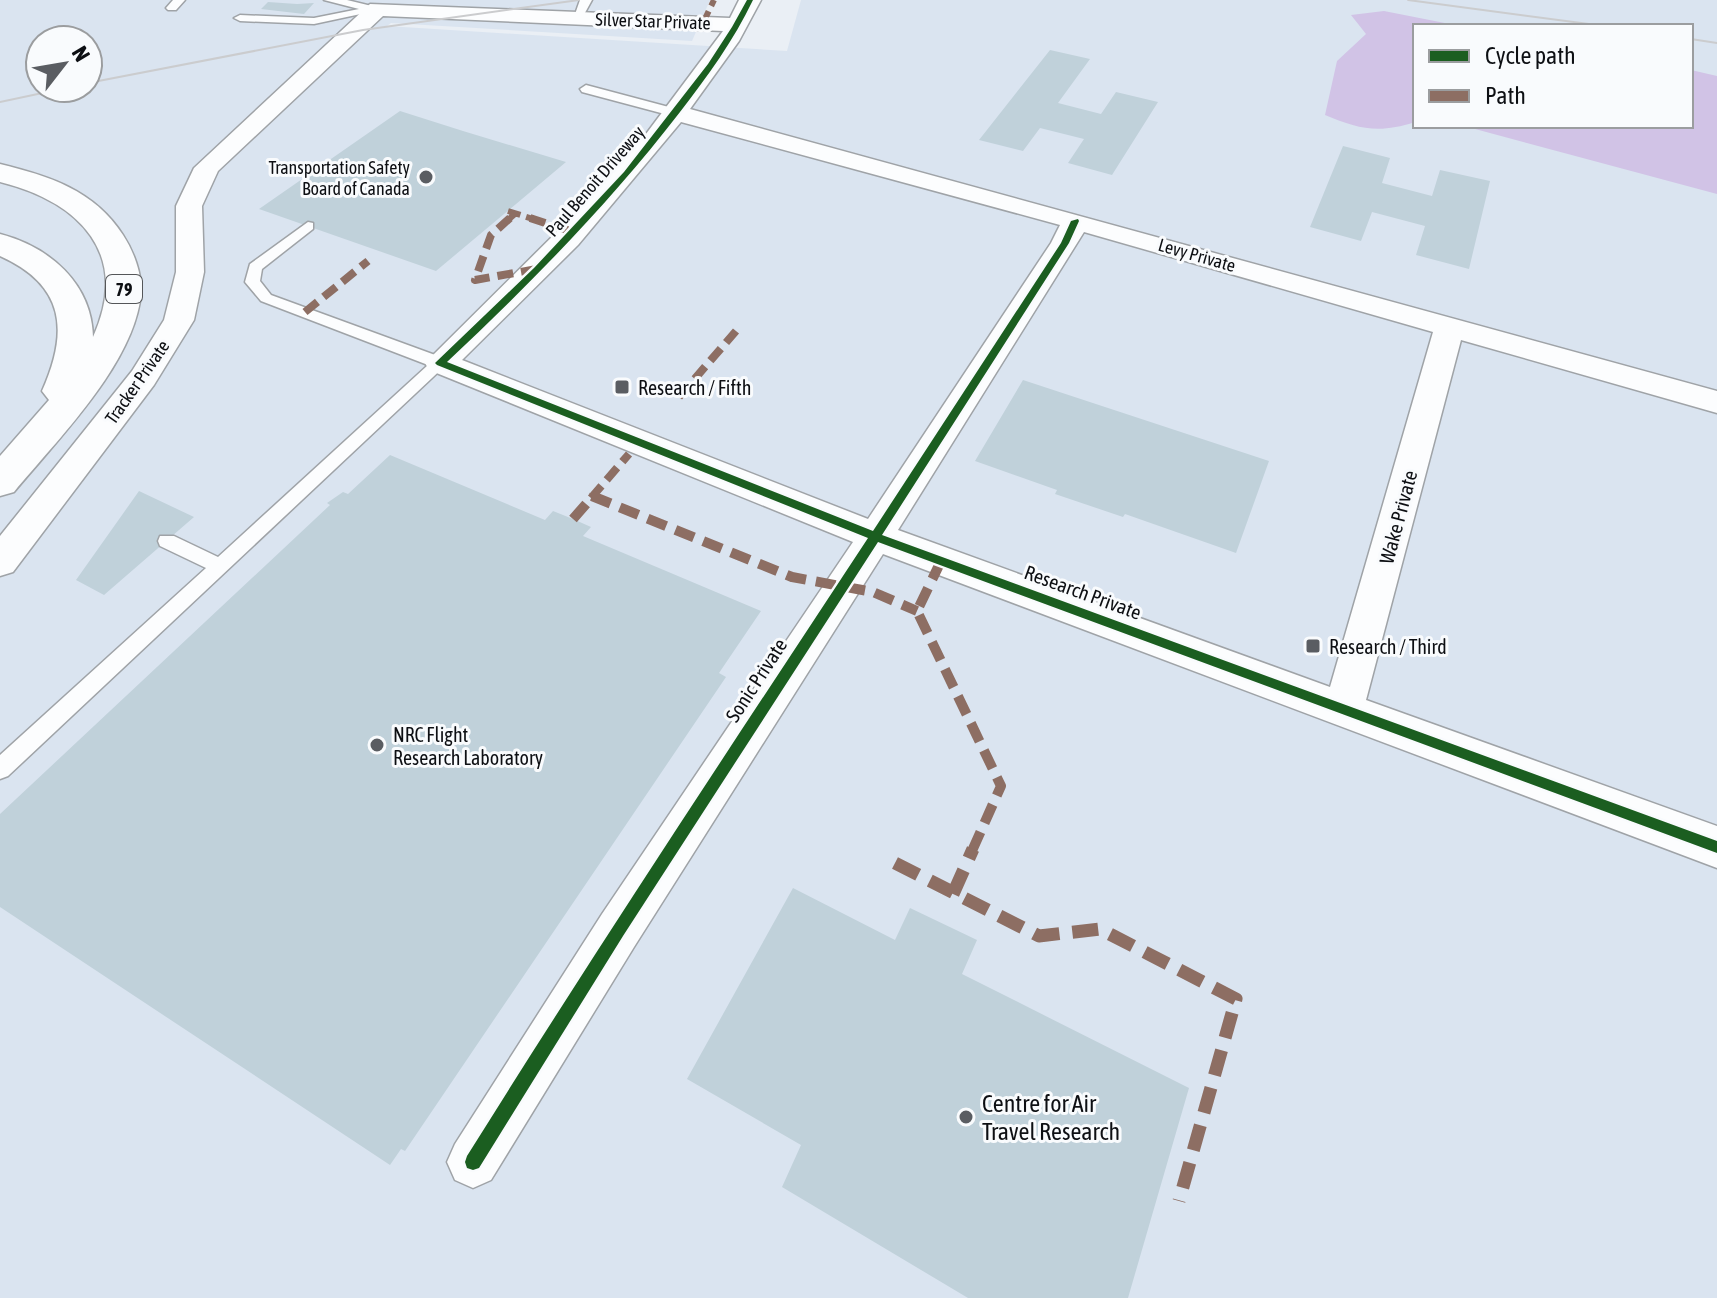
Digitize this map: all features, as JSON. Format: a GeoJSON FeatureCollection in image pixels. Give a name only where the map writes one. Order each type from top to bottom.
{"type":"FeatureCollection","features":[{"type":"Feature","properties":{"kind":"highway","name":"79"},"geometry":{"type":"LineString","coordinates":[[0,173],[49,187],[72,198],[96,217],[112,243],[122,271],[124,295],[118,323],[92,370],[0,482]]}},
{"type":"Feature","properties":{"kind":"highway","name":"79"},"geometry":{"type":"LineString","coordinates":[[0,244],[41,264],[60,284],[74,303],[78,329],[76,353],[65,382],[30,446]]}},
{"type":"Feature","properties":{"kind":"street","name":"Paul Benoit Driveway"},"geometry":{"type":"LineString","coordinates":[[440,363],[559,251],[637,163],[676,113],[737,25],[750,0]]}},
{"type":"Feature","properties":{"kind":"street","name":"Silver Star Private"},"geometry":{"type":"LineString","coordinates":[[378,9],[582,9],[737,25]]}},
{"type":"Feature","properties":{"kind":"street","name":"Tracker Private"},"geometry":{"type":"LineString","coordinates":[[0,562],[143,378],[179,320],[190,272],[189,206],[207,168],[378,9]]}},
{"type":"Feature","properties":{"kind":"street","name":"Levy Private"},"geometry":{"type":"LineString","coordinates":[[676,113],[1075,221],[1717,402]]}},
{"type":"Feature","properties":{"kind":"street","name":"Sonic Private"},"geometry":{"type":"LineString","coordinates":[[473,1162],[593,965],[938,443],[1065,243],[1075,221]]}},
{"type":"Feature","properties":{"kind":"street","name":"Wake Private"},"geometry":{"type":"LineString","coordinates":[[1344,707],[1450,326]]}},
{"type":"Feature","properties":{"kind":"street","name":"Research Private"},"geometry":{"type":"LineString","coordinates":[[440,363],[874,536],[1717,847]]}},
{"type":"Feature","properties":{"kind":"lane"},"geometry":{"type":"LineString","coordinates":[[330,0],[378,9]]}},
{"type":"Feature","properties":{"kind":"lane"},"geometry":{"type":"LineString","coordinates":[[240,18],[314,21],[378,9]]}},
{"type":"Feature","properties":{"kind":"lane"},"geometry":{"type":"LineString","coordinates":[[586,89],[676,113]]}},
{"type":"Feature","properties":{"kind":"lane"},"geometry":{"type":"LineString","coordinates":[[0,769],[440,363],[266,298],[257,290],[252,282],[255,267],[308,226]]}},
{"type":"Feature","properties":{"kind":"lane"},"geometry":{"type":"LineString","coordinates":[[167,541],[220,566]]}},
{"type":"Feature","properties":{"kind":"shaded area"},"geometry":{"type":"Polygon","coordinates":[[[0,0],[710,0],[692,41],[391,23],[387,26],[787,51],[801,0],[1717,0],[1717,1298],[0,1298],[0,0]]]}},
{"type":"Feature","properties":{"kind":"shaded area"},"geometry":{"type":"Polygon","coordinates":[[[1384,11],[1450,24],[1413,24],[1413,123],[1379,129],[1348,124],[1325,115],[1337,61],[1366,34],[1351,15],[1384,11]]]}},
{"type":"Feature","properties":{"kind":"shaded area"},"geometry":{"type":"Polygon","coordinates":[[[1693,70],[1717,76],[1717,194],[1471,128],[1693,128],[1693,70]]]}},
{"type":"Feature","properties":{"kind":"building"},"geometry":{"type":"Polygon","coordinates":[[[268,2],[314,3],[304,14],[261,9],[268,2]]]}},
{"type":"Feature","properties":{"kind":"building"},"geometry":{"type":"Polygon","coordinates":[[[1050,50],[1090,59],[1058,103],[1101,114],[1116,92],[1158,102],[1112,175],[1068,163],[1084,139],[1040,128],[1023,151],[979,140],[1050,50]]]}},
{"type":"Feature","properties":{"kind":"building","name":"Transportation Safety Board of Canada"},"geometry":{"type":"Polygon","coordinates":[[[400,111],[566,162],[436,271],[259,209],[400,111]]]}},
{"type":"Feature","properties":{"kind":"building"},"geometry":{"type":"Polygon","coordinates":[[[1343,146],[1390,158],[1382,183],[1432,196],[1440,170],[1490,181],[1469,269],[1416,255],[1425,226],[1372,212],[1361,241],[1310,227],[1343,146]]]}},
{"type":"Feature","properties":{"kind":"building"},"geometry":{"type":"Polygon","coordinates":[[[1023,380],[1269,461],[1236,553],[1125,514],[1123,517],[1055,494],[1057,490],[975,461],[1023,380]]]}},
{"type":"Feature","properties":{"kind":"building","name":"NRC Flight Research Laboratory"},"geometry":{"type":"Polygon","coordinates":[[[390,455],[545,520],[553,511],[573,519],[591,527],[583,536],[761,611],[719,673],[726,677],[405,1151],[401,1149],[390,1165],[0,907],[0,814],[330,505],[327,503],[343,492],[348,494],[390,455]]]}},
{"type":"Feature","properties":{"kind":"building"},"geometry":{"type":"Polygon","coordinates":[[[139,491],[194,517],[104,595],[76,580],[139,491]]]}},
{"type":"Feature","properties":{"kind":"building","name":"Centre for Air Travel Research"},"geometry":{"type":"Polygon","coordinates":[[[793,888],[895,940],[910,908],[977,940],[962,974],[1189,1088],[1128,1298],[968,1298],[782,1187],[801,1145],[687,1079],[793,888]]]}},
{"type":"Feature","properties":{"kind":"tram line"},"geometry":{"type":"LineString","coordinates":[[104,80],[363,30],[579,0]]}},
{"type":"Feature","properties":{"kind":"tram line"},"geometry":{"type":"LineString","coordinates":[[1408,0],[1589,24]]}},
{"type":"Feature","properties":{"kind":"tram line"},"geometry":{"type":"LineString","coordinates":[[1693,39],[1717,43]]}},
{"type":"Feature","properties":{"kind":"tram line"},"geometry":{"type":"LineString","coordinates":[[0,102],[24,97]]}},
{"type":"Feature","properties":{"kind":"marked path"},"geometry":{"type":"LineString","coordinates":[[703,23],[714,0]]}},
{"type":"Feature","properties":{"kind":"marked path"},"geometry":{"type":"LineString","coordinates":[[508,211],[576,233]]}},
{"type":"Feature","properties":{"kind":"marked path"},"geometry":{"type":"LineString","coordinates":[[516,213],[491,235],[475,280],[537,269]]}},
{"type":"Feature","properties":{"kind":"marked path"},"geometry":{"type":"LineString","coordinates":[[305,312],[368,261]]}},
{"type":"Feature","properties":{"kind":"marked path"},"geometry":{"type":"LineString","coordinates":[[679,397],[736,331]]}},
{"type":"Feature","properties":{"kind":"marked path"},"geometry":{"type":"LineString","coordinates":[[573,519],[629,454]]}},
{"type":"Feature","properties":{"kind":"marked path"},"geometry":{"type":"LineString","coordinates":[[592,496],[792,577],[873,592],[917,611]]}},
{"type":"Feature","properties":{"kind":"marked path"},"geometry":{"type":"LineString","coordinates":[[941,561],[917,611],[1001,786],[953,894]]}},
{"type":"Feature","properties":{"kind":"marked path"},"geometry":{"type":"LineString","coordinates":[[895,863],[1039,936],[1100,929],[1236,999],[1179,1201]]}},
{"type":"Feature","properties":{"kind":"cycle path"},"geometry":{"type":"LineString","coordinates":[[750,0],[710,66],[627,174],[537,270],[440,363],[874,536],[1717,847]]}},
{"type":"Feature","properties":{"kind":"cycle path"},"geometry":{"type":"LineString","coordinates":[[473,1162],[618,931],[1065,243],[1075,221]]}},
{"type":"Feature","properties":{"kind":"place","name":"Transportation Safety Board of Canada"},"geometry":{"type":"Point","coordinates":[426,177]}},
{"type":"Feature","properties":{"kind":"place","name":"Research / Fifth"},"geometry":{"type":"Point","coordinates":[622,387]}},
{"type":"Feature","properties":{"kind":"place","name":"Research / Third"},"geometry":{"type":"Point","coordinates":[1313,646]}},
{"type":"Feature","properties":{"kind":"place","name":"NRC Flight Research Laboratory"},"geometry":{"type":"Point","coordinates":[377,745]}},
{"type":"Feature","properties":{"kind":"place","name":"Centre for Air Travel Research"},"geometry":{"type":"Point","coordinates":[966,1117]}}]}
